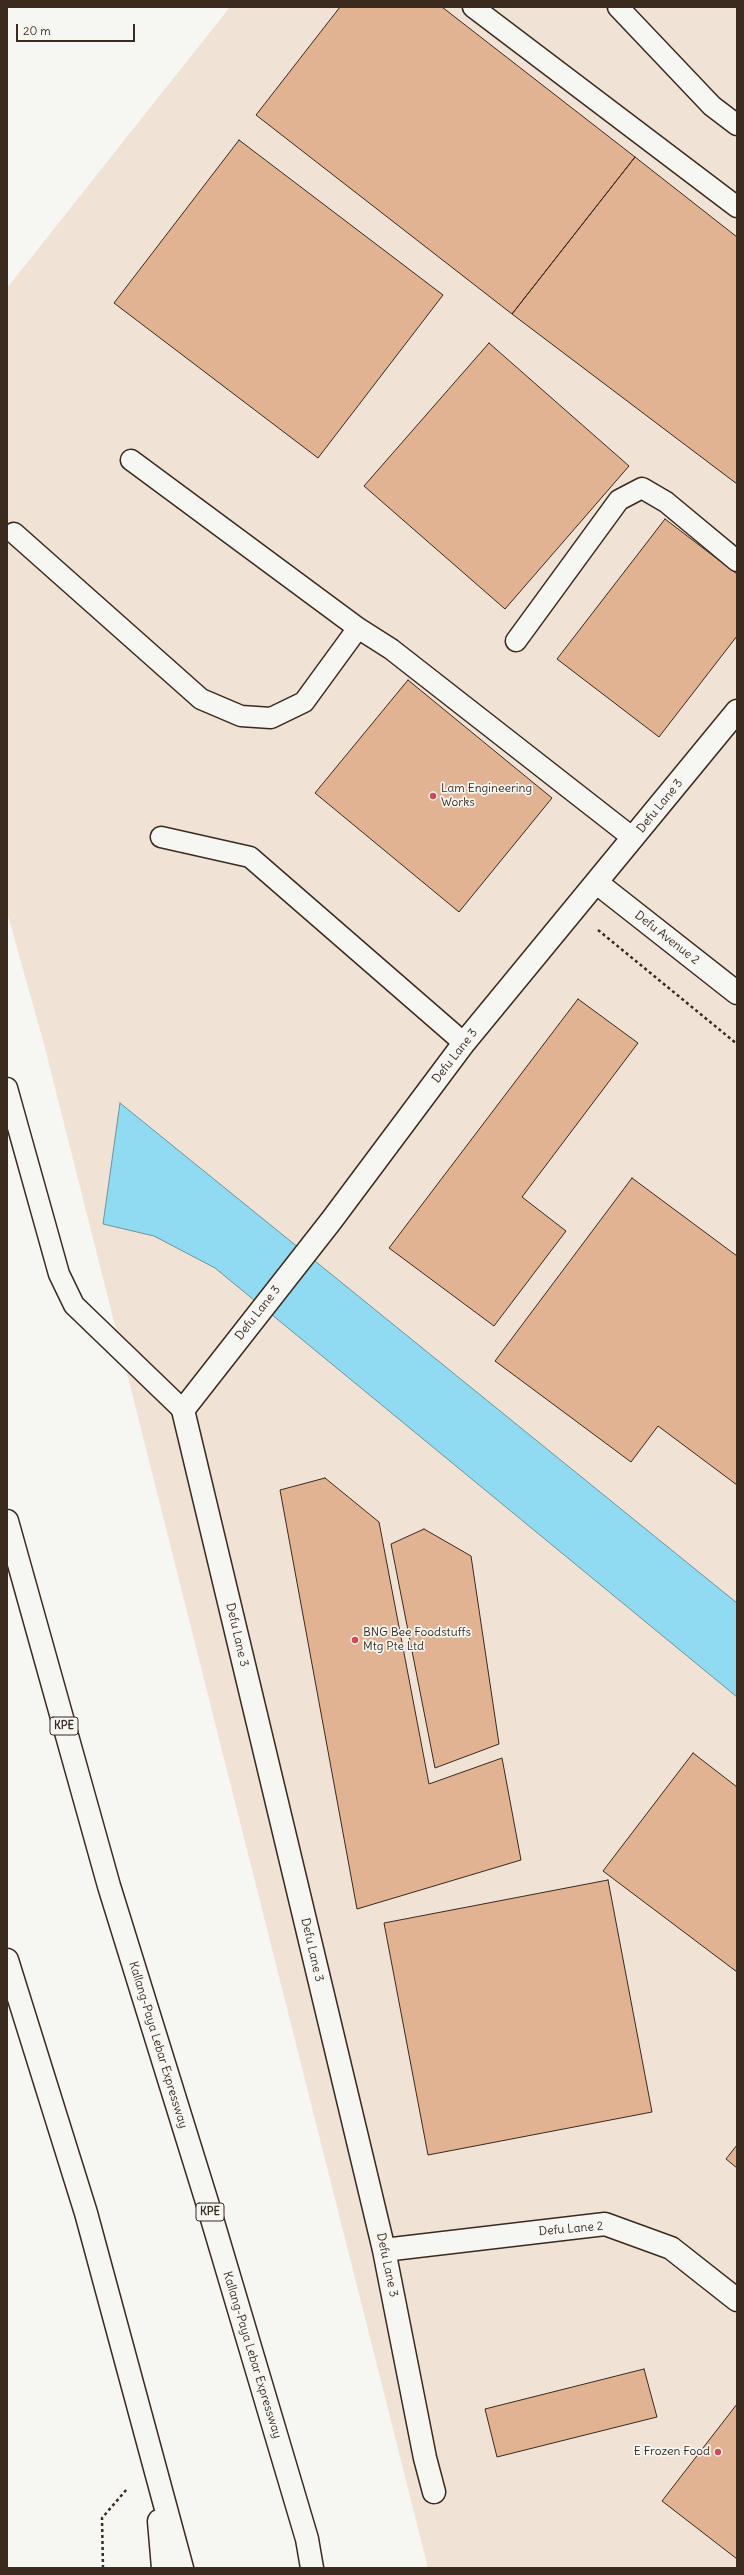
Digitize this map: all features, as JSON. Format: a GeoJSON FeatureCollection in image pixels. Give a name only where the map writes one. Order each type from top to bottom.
{"type":"FeatureCollection","features":[{"type":"Feature","properties":{"kind":"main road","name":"Defu Lane 3"},"geometry":{"type":"LineString","coordinates":[[434,2492],[425,2458],[384,2250],[183,1410],[244,1330],[332,1221],[464,1043],[737,711]]}},
{"type":"Feature","properties":{"kind":"main road","name":"Defu Avenue 2"},"geometry":{"type":"LineString","coordinates":[[597,883],[737,993]]}},
{"type":"Feature","properties":{"kind":"main road","name":"Kallang-Paya Lebar Expressway"},"geometry":{"type":"LineString","coordinates":[[7,1521],[109,1886],[207,2202],[307,2540],[312,2568]]}},
{"type":"Feature","properties":{"kind":"main road"},"geometry":{"type":"LineString","coordinates":[[7,1960],[86,2213],[182,2568]]}},
{"type":"Feature","properties":{"kind":"main road","name":"Defu Lane 2"},"geometry":{"type":"LineString","coordinates":[[384,2250],[605,2224],[671,2248],[737,2300]]}},
{"type":"Feature","properties":{"kind":"main road"},"geometry":{"type":"LineString","coordinates":[[153,2460],[163,2568]]}},
{"type":"Feature","properties":{"kind":"main road"},"geometry":{"type":"LineString","coordinates":[[307,2540],[321,2568]]}},
{"type":"Feature","properties":{"kind":"lane"},"geometry":{"type":"LineString","coordinates":[[473,7],[737,207]]}},
{"type":"Feature","properties":{"kind":"lane"},"geometry":{"type":"LineString","coordinates":[[618,7],[712,106],[737,125]]}},
{"type":"Feature","properties":{"kind":"lane"},"geometry":{"type":"LineString","coordinates":[[131,460],[358,628],[391,649],[633,838]]}},
{"type":"Feature","properties":{"kind":"lane"},"geometry":{"type":"LineString","coordinates":[[516,642],[619,500],[642,488],[666,502],[737,561]]}},
{"type":"Feature","properties":{"kind":"lane"},"geometry":{"type":"LineString","coordinates":[[14,533],[201,699],[241,716],[271,718],[304,702],[358,628]]}},
{"type":"Feature","properties":{"kind":"lane"},"geometry":{"type":"LineString","coordinates":[[161,837],[250,857],[464,1043]]}},
{"type":"Feature","properties":{"kind":"lane"},"geometry":{"type":"LineString","coordinates":[[7,1088],[59,1274],[74,1305],[183,1410]]}},
{"type":"Feature","properties":{"kind":"path"},"geometry":{"type":"LineString","coordinates":[[594,927],[737,1044]]}},
{"type":"Feature","properties":{"kind":"path"},"geometry":{"type":"LineString","coordinates":[[103,2568],[102,2518],[153,2460]]}},
{"type":"Feature","properties":{"kind":"shaded area"},"geometry":{"type":"Polygon","coordinates":[[[230,7],[737,7],[737,2568],[428,2568],[44,1044],[7,912],[7,288],[230,7]]]}},
{"type":"Feature","properties":{"kind":"water"},"geometry":{"type":"Polygon","coordinates":[[[120,1103],[737,1603],[737,1697],[215,1268],[154,1236],[103,1224],[120,1103]]]}},
{"type":"Feature","properties":{"kind":"building"},"geometry":{"type":"Polygon","coordinates":[[[340,7],[442,7],[635,157],[512,314],[256,115],[340,7]]]}},
{"type":"Feature","properties":{"kind":"building"},"geometry":{"type":"Polygon","coordinates":[[[239,140],[443,295],[318,458],[114,303],[239,140]]]}},
{"type":"Feature","properties":{"kind":"building"},"geometry":{"type":"Polygon","coordinates":[[[635,157],[737,237],[737,484],[512,314],[635,157]]]}},
{"type":"Feature","properties":{"kind":"building"},"geometry":{"type":"Polygon","coordinates":[[[489,343],[629,466],[505,609],[364,486],[489,343]]]}},
{"type":"Feature","properties":{"kind":"building"},"geometry":{"type":"Polygon","coordinates":[[[665,519],[737,574],[737,636],[659,737],[557,659],[665,519]]]}},
{"type":"Feature","properties":{"kind":"building","name":"Lam Engineering Works"},"geometry":{"type":"Polygon","coordinates":[[[408,680],[552,798],[459,912],[315,793],[408,680]]]}},
{"type":"Feature","properties":{"kind":"building"},"geometry":{"type":"Polygon","coordinates":[[[578,999],[638,1043],[522,1197],[566,1231],[494,1326],[389,1248],[578,999]]]}},
{"type":"Feature","properties":{"kind":"building"},"geometry":{"type":"Polygon","coordinates":[[[632,1178],[737,1256],[737,1485],[658,1426],[631,1462],[495,1361],[632,1178]]]}},
{"type":"Feature","properties":{"kind":"building","name":"BNG Bee Foodstuffs Mtg Pte Ltd"},"geometry":{"type":"Polygon","coordinates":[[[325,1478],[379,1522],[429,1784],[502,1758],[521,1860],[357,1909],[280,1490],[325,1478]]]}},
{"type":"Feature","properties":{"kind":"building"},"geometry":{"type":"Polygon","coordinates":[[[424,1529],[471,1556],[499,1744],[435,1768],[391,1544],[424,1529]]]}},
{"type":"Feature","properties":{"kind":"building"},"geometry":{"type":"Polygon","coordinates":[[[693,1753],[737,1787],[737,1972],[603,1871],[693,1753]]]}},
{"type":"Feature","properties":{"kind":"building"},"geometry":{"type":"Polygon","coordinates":[[[608,1880],[652,2112],[428,2155],[384,1923],[608,1880]]]}},
{"type":"Feature","properties":{"kind":"building"},"geometry":{"type":"Polygon","coordinates":[[[737,2145],[737,2168],[726,2159],[737,2145]]]}},
{"type":"Feature","properties":{"kind":"building"},"geometry":{"type":"Polygon","coordinates":[[[644,2369],[657,2417],[497,2457],[485,2409],[644,2369]]]}},
{"type":"Feature","properties":{"kind":"building","name":"E Frozen Food"},"geometry":{"type":"Polygon","coordinates":[[[737,2404],[737,2559],[662,2501],[737,2404]]]}},
{"type":"Feature","properties":{"kind":"place","name":"Lam Engineering Works"},"geometry":{"type":"Point","coordinates":[433,796]}},
{"type":"Feature","properties":{"kind":"place","name":"BNG Bee Foodstuffs Mtg Pte Ltd"},"geometry":{"type":"Point","coordinates":[355,1640]}},
{"type":"Feature","properties":{"kind":"place","name":"E Frozen Food"},"geometry":{"type":"Point","coordinates":[718,2452]}}]}
